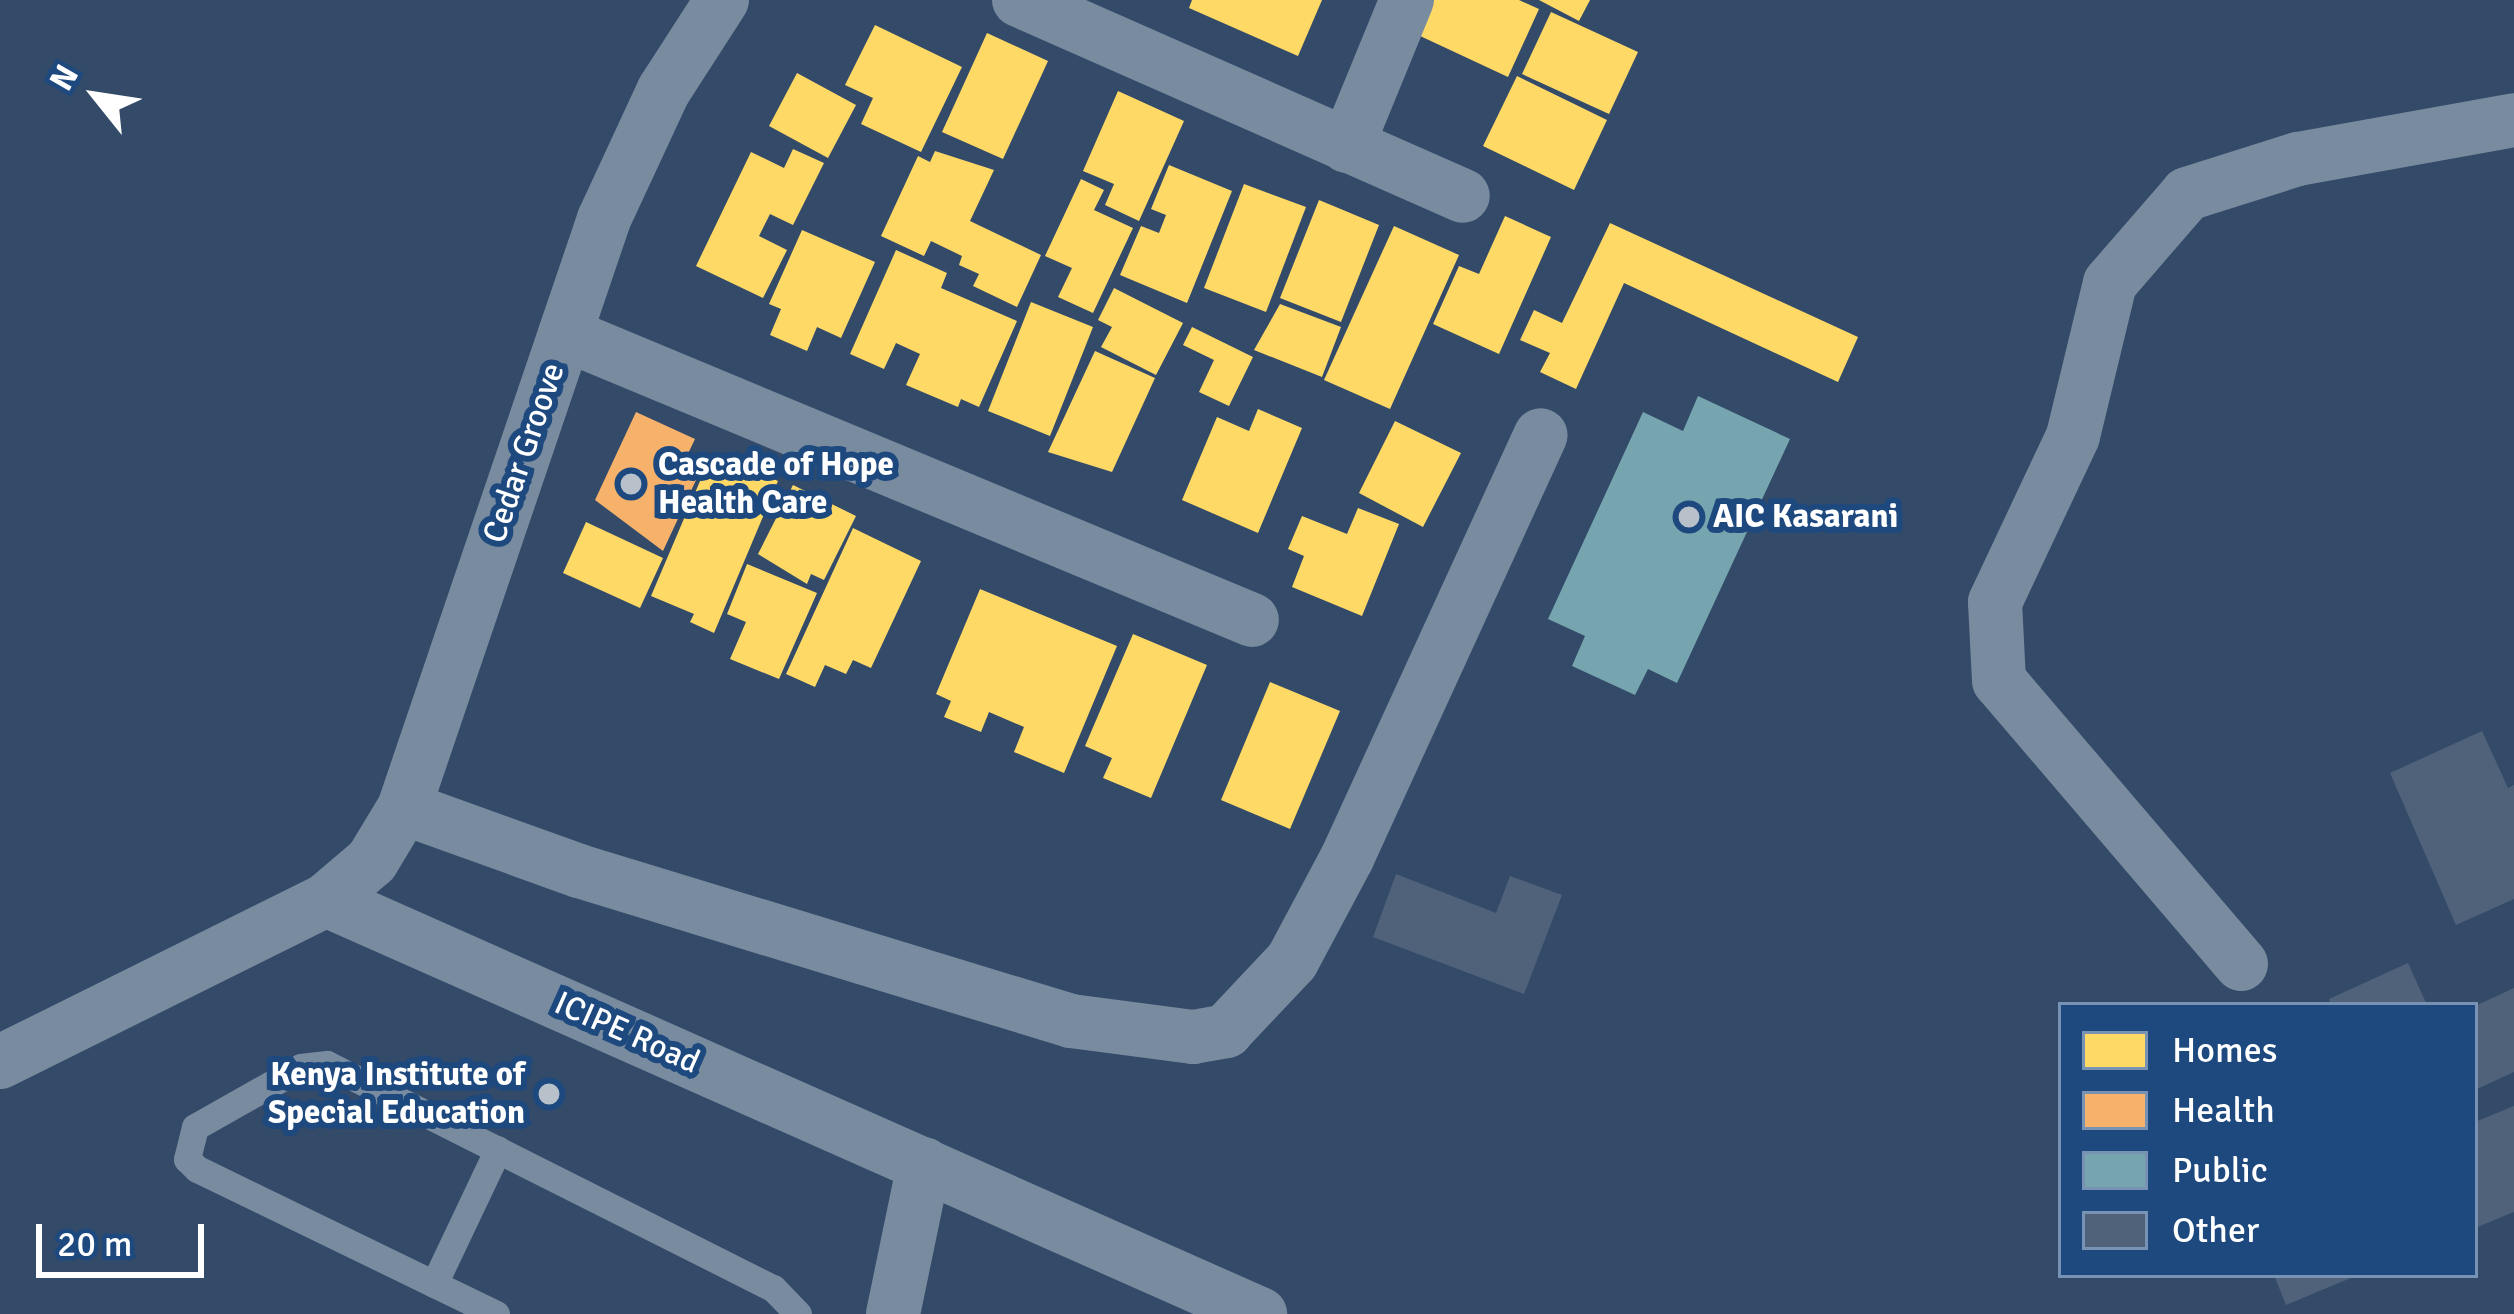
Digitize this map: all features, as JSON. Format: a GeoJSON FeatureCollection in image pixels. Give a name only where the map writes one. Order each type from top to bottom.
{"type":"FeatureCollection","features":[{"type":"Feature","properties":{"kind":"street","name":"Cedar Groove"},"geometry":{"type":"LineString","coordinates":[[326,900],[372,861],[404,808],[604,219],[654,112],[722,0]]}},
{"type":"Feature","properties":{"kind":"street"},"geometry":{"type":"LineString","coordinates":[[1019,0],[1107,18],[1347,146],[1463,196]]}},
{"type":"Feature","properties":{"kind":"street"},"geometry":{"type":"LineString","coordinates":[[1347,146],[1407,0]]}},
{"type":"Feature","properties":{"kind":"street"},"geometry":{"type":"LineString","coordinates":[[2241,964],[1999,681],[1995,602],[2073,436],[2110,284],[2187,194],[2298,159],[2514,120]]}},
{"type":"Feature","properties":{"kind":"street"},"geometry":{"type":"LineString","coordinates":[[565,334],[1252,620]]}},
{"type":"Feature","properties":{"kind":"street"},"geometry":{"type":"LineString","coordinates":[[404,808],[578,871],[1071,1021],[1193,1037],[1226,1031],[1292,961],[1336,879],[1541,435]]}},
{"type":"Feature","properties":{"kind":"street"},"geometry":{"type":"LineString","coordinates":[[0,1061],[326,900]]}},
{"type":"Feature","properties":{"kind":"street","name":"ICIPE Road"},"geometry":{"type":"LineString","coordinates":[[326,900],[1260,1314]]}},
{"type":"Feature","properties":{"kind":"street"},"geometry":{"type":"LineString","coordinates":[[893,1314],[925,1164]]}},
{"type":"Feature","properties":{"kind":"lane"},"geometry":{"type":"LineString","coordinates":[[496,1314],[197,1169],[187,1159],[195,1127],[316,1062],[773,1288],[798,1314]]}},
{"type":"Feature","properties":{"kind":"lane"},"geometry":{"type":"LineString","coordinates":[[434,1284],[499,1149]]}},
{"type":"Feature","properties":{"kind":"building: Homes"},"geometry":{"type":"Polygon","coordinates":[[[1192,0],[1322,0],[1298,56],[1189,8],[1192,0]]]}},
{"type":"Feature","properties":{"kind":"building: Homes"},"geometry":{"type":"Polygon","coordinates":[[[1434,0],[1519,0],[1539,9],[1508,77],[1418,35],[1434,0]]]}},
{"type":"Feature","properties":{"kind":"building: Homes"},"geometry":{"type":"Polygon","coordinates":[[[1539,0],[1590,0],[1579,21],[1539,0]]]}},
{"type":"Feature","properties":{"kind":"building: Homes"},"geometry":{"type":"Polygon","coordinates":[[[1551,12],[1638,52],[1609,114],[1522,74],[1551,12]]]}},
{"type":"Feature","properties":{"kind":"building: Homes"},"geometry":{"type":"Polygon","coordinates":[[[875,25],[962,67],[921,152],[861,124],[873,98],[845,85],[875,25]]]}},
{"type":"Feature","properties":{"kind":"building: Homes"},"geometry":{"type":"Polygon","coordinates":[[[987,33],[1048,61],[1003,159],[942,132],[987,33]]]}},
{"type":"Feature","properties":{"kind":"building: Homes"},"geometry":{"type":"Polygon","coordinates":[[[797,73],[856,105],[828,158],[769,126],[797,73]]]}},
{"type":"Feature","properties":{"kind":"building: Homes"},"geometry":{"type":"Polygon","coordinates":[[[1517,76],[1607,120],[1574,190],[1483,146],[1517,76]]]}},
{"type":"Feature","properties":{"kind":"building: Homes"},"geometry":{"type":"Polygon","coordinates":[[[1118,91],[1184,121],[1139,221],[1105,205],[1114,184],[1083,171],[1118,91]]]}},
{"type":"Feature","properties":{"kind":"building: Homes"},"geometry":{"type":"Polygon","coordinates":[[[793,149],[824,163],[793,225],[770,214],[759,236],[787,250],[763,298],[696,266],[751,152],[784,168],[793,149]]]}},
{"type":"Feature","properties":{"kind":"building: Homes"},"geometry":{"type":"Polygon","coordinates":[[[935,151],[994,170],[970,221],[1041,255],[1017,307],[973,286],[979,274],[959,265],[962,256],[931,241],[924,256],[881,236],[918,156],[930,162],[935,151]]]}},
{"type":"Feature","properties":{"kind":"building: Homes"},"geometry":{"type":"Polygon","coordinates":[[[1169,165],[1232,191],[1187,303],[1120,275],[1141,226],[1159,233],[1166,215],[1151,209],[1169,165]]]}},
{"type":"Feature","properties":{"kind":"building: Homes"},"geometry":{"type":"Polygon","coordinates":[[[1081,179],[1104,190],[1094,210],[1133,228],[1093,313],[1058,297],[1072,268],[1045,256],[1081,179]]]}},
{"type":"Feature","properties":{"kind":"building: Homes"},"geometry":{"type":"Polygon","coordinates":[[[1244,184],[1306,207],[1266,312],[1204,288],[1244,184]]]}},
{"type":"Feature","properties":{"kind":"building: Homes"},"geometry":{"type":"Polygon","coordinates":[[[1319,200],[1379,225],[1341,322],[1280,298],[1319,200]]]}},
{"type":"Feature","properties":{"kind":"building: Homes"},"geometry":{"type":"Polygon","coordinates":[[[1505,216],[1551,237],[1499,354],[1433,324],[1459,266],[1479,274],[1505,216]]]}},
{"type":"Feature","properties":{"kind":"building: Homes"},"geometry":{"type":"Polygon","coordinates":[[[1610,223],[1858,337],[1838,382],[1624,283],[1576,389],[1540,372],[1550,353],[1520,340],[1534,310],[1562,323],[1610,223]]]}},
{"type":"Feature","properties":{"kind":"building: Homes"},"geometry":{"type":"Polygon","coordinates":[[[1394,226],[1459,255],[1390,409],[1324,380],[1394,226]]]}},
{"type":"Feature","properties":{"kind":"building: Homes"},"geometry":{"type":"Polygon","coordinates":[[[802,230],[875,262],[841,338],[817,327],[807,351],[770,335],[781,309],[769,304],[802,230]]]}},
{"type":"Feature","properties":{"kind":"building: Homes"},"geometry":{"type":"Polygon","coordinates":[[[896,250],[947,273],[941,288],[1017,321],[979,407],[961,399],[958,407],[906,385],[920,354],[896,343],[884,369],[850,354],[896,250]]]}},
{"type":"Feature","properties":{"kind":"building: Homes"},"geometry":{"type":"Polygon","coordinates":[[[1114,288],[1183,323],[1156,375],[1101,347],[1112,327],[1098,320],[1114,288]]]}},
{"type":"Feature","properties":{"kind":"building: Homes"},"geometry":{"type":"Polygon","coordinates":[[[1031,302],[1093,327],[1050,436],[988,411],[1031,302]]]}},
{"type":"Feature","properties":{"kind":"building: Homes"},"geometry":{"type":"Polygon","coordinates":[[[1280,304],[1341,327],[1322,377],[1254,350],[1280,304]]]}},
{"type":"Feature","properties":{"kind":"building: Homes"},"geometry":{"type":"Polygon","coordinates":[[[1192,327],[1253,357],[1229,406],[1199,392],[1214,360],[1183,345],[1192,327]]]}},
{"type":"Feature","properties":{"kind":"building: Homes"},"geometry":{"type":"Polygon","coordinates":[[[1095,351],[1155,378],[1112,472],[1048,452],[1095,351]]]}},
{"type":"Feature","properties":{"kind":"building: Homes"},"geometry":{"type":"Polygon","coordinates":[[[1258,409],[1302,428],[1258,533],[1182,500],[1217,417],[1249,431],[1258,409]]]}},
{"type":"Feature","properties":{"kind":"building: Homes"},"geometry":{"type":"Polygon","coordinates":[[[1395,421],[1461,453],[1423,527],[1359,493],[1395,421]]]}},
{"type":"Feature","properties":{"kind":"building: Homes"},"geometry":{"type":"Polygon","coordinates":[[[712,453],[778,481],[714,633],[690,622],[694,614],[651,596],[712,453]]]}},
{"type":"Feature","properties":{"kind":"building: Homes"},"geometry":{"type":"Polygon","coordinates":[[[793,485],[856,516],[824,580],[811,574],[807,584],[758,554],[793,485]]]}},
{"type":"Feature","properties":{"kind":"building: Homes"},"geometry":{"type":"Polygon","coordinates":[[[1358,508],[1399,524],[1362,616],[1292,587],[1304,556],[1288,549],[1302,516],[1347,534],[1358,508]]]}},
{"type":"Feature","properties":{"kind":"building: Homes"},"geometry":{"type":"Polygon","coordinates":[[[586,522],[663,558],[640,608],[563,573],[586,522]]]}},
{"type":"Feature","properties":{"kind":"building: Homes"},"geometry":{"type":"Polygon","coordinates":[[[853,528],[921,561],[871,668],[853,660],[846,674],[825,665],[815,687],[786,674],[853,528]]]}},
{"type":"Feature","properties":{"kind":"building: Homes"},"geometry":{"type":"Polygon","coordinates":[[[747,564],[817,593],[779,679],[730,659],[746,622],[727,614],[747,564]]]}},
{"type":"Feature","properties":{"kind":"building: Homes"},"geometry":{"type":"Polygon","coordinates":[[[980,589],[1117,646],[1064,773],[1014,752],[1024,727],[989,712],[981,732],[944,717],[951,701],[936,694],[980,589]]]}},
{"type":"Feature","properties":{"kind":"building: Homes"},"geometry":{"type":"Polygon","coordinates":[[[1133,634],[1207,665],[1151,798],[1103,778],[1112,758],[1085,746],[1133,634]]]}},
{"type":"Feature","properties":{"kind":"building: Homes"},"geometry":{"type":"Polygon","coordinates":[[[1270,682],[1340,711],[1290,829],[1221,800],[1270,682]]]}},
{"type":"Feature","properties":{"kind":"building: Health"},"geometry":{"type":"Polygon","coordinates":[[[636,412],[695,439],[686,458],[703,465],[663,551],[595,500],[636,412]]]}},
{"type":"Feature","properties":{"kind":"building: Public"},"geometry":{"type":"Polygon","coordinates":[[[1698,396],[1790,439],[1677,683],[1648,669],[1635,695],[1572,666],[1585,636],[1548,619],[1643,412],[1683,431],[1698,396]]]}},
{"type":"Feature","properties":{"kind":"building: Other"},"geometry":{"type":"Polygon","coordinates":[[[2482,731],[2508,788],[2514,785],[2514,899],[2456,925],[2390,773],[2482,731]]]}},
{"type":"Feature","properties":{"kind":"building: Other"},"geometry":{"type":"Polygon","coordinates":[[[1396,874],[1496,913],[1510,876],[1562,895],[1524,994],[1373,937],[1396,874]]]}},
{"type":"Feature","properties":{"kind":"building: Other"},"geometry":{"type":"Polygon","coordinates":[[[2408,963],[2426,1002],[2330,1002],[2408,963]]]}},
{"type":"Feature","properties":{"kind":"building: Other"},"geometry":{"type":"Polygon","coordinates":[[[2514,988],[2514,1072],[2478,1089],[2478,1005],[2514,988]]]}},
{"type":"Feature","properties":{"kind":"building: Other"},"geometry":{"type":"Polygon","coordinates":[[[2514,1106],[2514,1212],[2478,1227],[2478,1121],[2514,1106]]]}},
{"type":"Feature","properties":{"kind":"building: Other"},"geometry":{"type":"Polygon","coordinates":[[[2275,1278],[2351,1278],[2286,1305],[2275,1278]]]}},
{"type":"Feature","properties":{"kind":"place","name":"Cascade of Hope Health Care"},"geometry":{"type":"Point","coordinates":[631,484]}},
{"type":"Feature","properties":{"kind":"place","name":"AIC Kasarani"},"geometry":{"type":"Point","coordinates":[1689,517]}},
{"type":"Feature","properties":{"kind":"place","name":"Kenya Institute of Special Education"},"geometry":{"type":"Point","coordinates":[549,1094]}}]}
